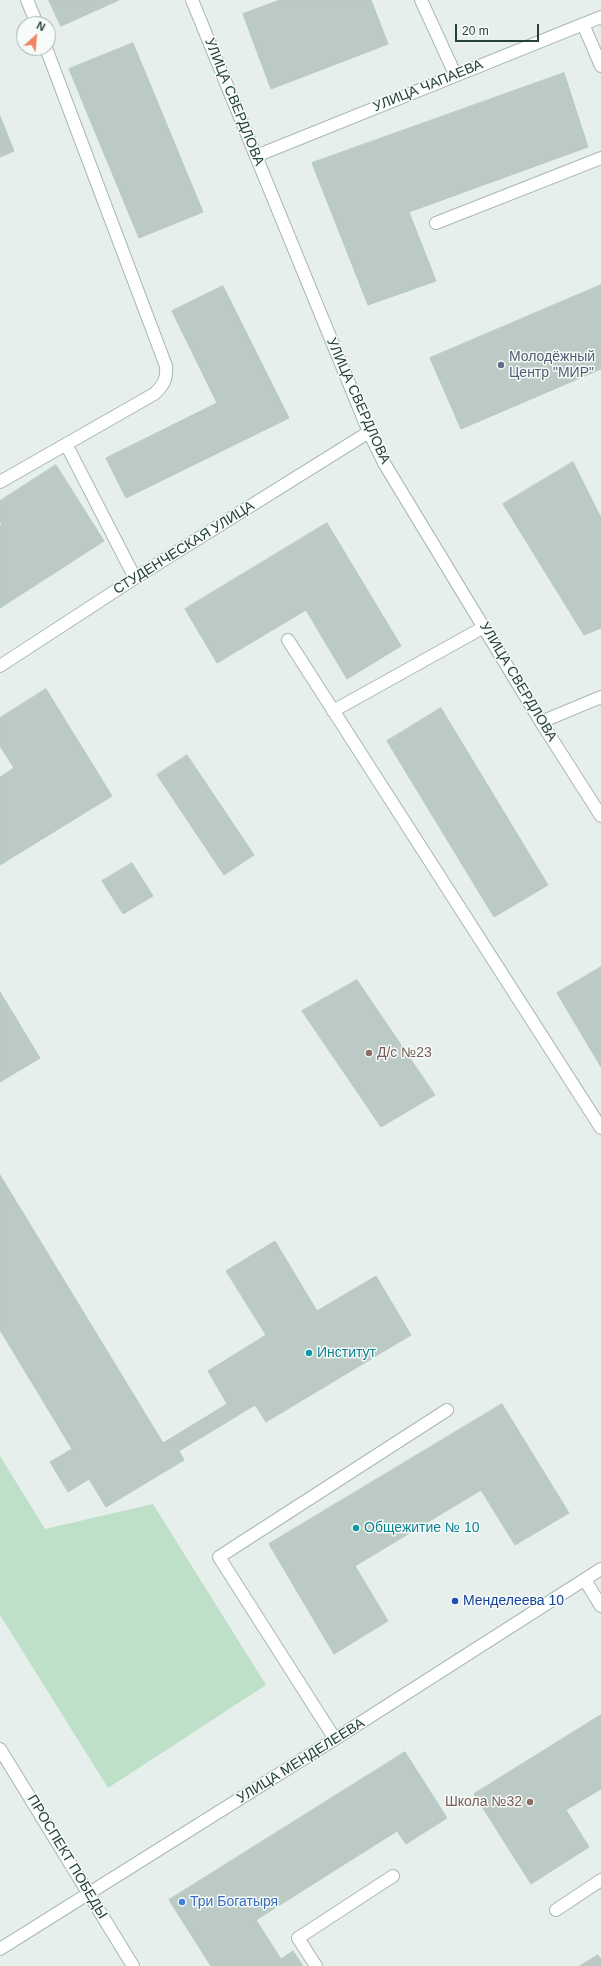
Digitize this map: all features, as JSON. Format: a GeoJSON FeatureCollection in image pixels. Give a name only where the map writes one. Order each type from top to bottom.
{"type":"FeatureCollection","features":[{"type":"Feature","properties":{"kind":"street"},"geometry":{"type":"LineString","coordinates":[[28,0],[34,16]]}},
{"type":"Feature","properties":{"kind":"street","name":"УЛИЦА СВЕРДЛОВА"},"geometry":{"type":"LineString","coordinates":[[192,0],[368,432],[384,462],[541,722],[601,816]]}},
{"type":"Feature","properties":{"kind":"street"},"geometry":{"type":"LineString","coordinates":[[421,0],[455,74]]}},
{"type":"Feature","properties":{"kind":"street","name":"УЛИЦА ЧАПАЕВА"},"geometry":{"type":"LineString","coordinates":[[256,156],[455,74],[601,17]]}},
{"type":"Feature","properties":{"kind":"street"},"geometry":{"type":"LineString","coordinates":[[584,24],[601,66]]}},
{"type":"Feature","properties":{"kind":"street"},"geometry":{"type":"LineString","coordinates":[[0,482],[154,394],[163,386],[167,376],[166,366],[49,56]]}},
{"type":"Feature","properties":{"kind":"street"},"geometry":{"type":"LineString","coordinates":[[436,223],[601,158]]}},
{"type":"Feature","properties":{"kind":"street","name":"СТУДЕНЧЕСКАЯ УЛИЦА"},"geometry":{"type":"LineString","coordinates":[[0,666],[135,578],[368,432]]}},
{"type":"Feature","properties":{"kind":"street"},"geometry":{"type":"LineString","coordinates":[[66,444],[135,578]]}},
{"type":"Feature","properties":{"kind":"street"},"geometry":{"type":"LineString","coordinates":[[333,711],[484,627]]}},
{"type":"Feature","properties":{"kind":"street"},"geometry":{"type":"LineString","coordinates":[[288,640],[601,1128]]}},
{"type":"Feature","properties":{"kind":"street"},"geometry":{"type":"LineString","coordinates":[[541,722],[601,697]]}},
{"type":"Feature","properties":{"kind":"street"},"geometry":{"type":"LineString","coordinates":[[336,1740],[219,1557],[447,1410]]}},
{"type":"Feature","properties":{"kind":"street","name":"УЛИЦА МЕНДЕЛЕЕВА"},"geometry":{"type":"LineString","coordinates":[[0,1949],[336,1740],[601,1569]]}},
{"type":"Feature","properties":{"kind":"street"},"geometry":{"type":"LineString","coordinates":[[584,1580],[601,1606]]}},
{"type":"Feature","properties":{"kind":"street","name":"ПРОСПЕКТ ПОБЕДЫ"},"geometry":{"type":"LineString","coordinates":[[0,1749],[133,1966]]}},
{"type":"Feature","properties":{"kind":"street"},"geometry":{"type":"LineString","coordinates":[[316,1966],[298,1938],[393,1876]]}},
{"type":"Feature","properties":{"kind":"street"},"geometry":{"type":"LineString","coordinates":[[556,1910],[601,1880]]}},
{"type":"Feature","properties":{"kind":"green space"},"geometry":{"type":"Polygon","coordinates":[[[0,1456],[45,1529],[153,1504],[266,1685],[108,1788],[0,1615],[0,1456]]]}},
{"type":"Feature","properties":{"kind":"building"},"geometry":{"type":"Polygon","coordinates":[[[49,0],[119,0],[61,26],[49,0]]]}},
{"type":"Feature","properties":{"kind":"building"},"geometry":{"type":"Polygon","coordinates":[[[280,0],[371,0],[388,44],[271,89],[243,14],[280,0]]]}},
{"type":"Feature","properties":{"kind":"building"},"geometry":{"type":"Polygon","coordinates":[[[133,43],[203,212],[139,238],[69,69],[133,43]]]}},
{"type":"Feature","properties":{"kind":"building"},"geometry":{"type":"Polygon","coordinates":[[[564,73],[588,147],[409,212],[436,281],[368,305],[312,163],[564,73]]]}},
{"type":"Feature","properties":{"kind":"building"},"geometry":{"type":"Polygon","coordinates":[[[0,116],[14,151],[0,157],[0,116]]]}},
{"type":"Feature","properties":{"kind":"building"},"geometry":{"type":"Polygon","coordinates":[[[601,285],[601,369],[461,429],[430,358],[601,285]]]}},
{"type":"Feature","properties":{"kind":"building"},"geometry":{"type":"Polygon","coordinates":[[[223,286],[289,418],[126,498],[106,458],[217,403],[172,311],[223,286]]]}},
{"type":"Feature","properties":{"kind":"building"},"geometry":{"type":"Polygon","coordinates":[[[573,462],[601,518],[601,628],[584,635],[503,504],[573,462]]]}},
{"type":"Feature","properties":{"kind":"building"},"geometry":{"type":"Polygon","coordinates":[[[56,465],[104,541],[0,608],[0,526],[2,525],[0,522],[0,501],[56,465]]]}},
{"type":"Feature","properties":{"kind":"building"},"geometry":{"type":"Polygon","coordinates":[[[327,523],[401,646],[347,679],[306,610],[217,663],[185,609],[327,523]]]}},
{"type":"Feature","properties":{"kind":"building"},"geometry":{"type":"Polygon","coordinates":[[[46,689],[112,796],[0,865],[0,777],[14,768],[0,746],[0,718],[46,689]]]}},
{"type":"Feature","properties":{"kind":"building"},"geometry":{"type":"Polygon","coordinates":[[[441,708],[548,885],[494,917],[387,741],[441,708]]]}},
{"type":"Feature","properties":{"kind":"building"},"geometry":{"type":"Polygon","coordinates":[[[187,755],[254,855],[224,875],[157,775],[187,755]]]}},
{"type":"Feature","properties":{"kind":"building"},"geometry":{"type":"Polygon","coordinates":[[[132,863],[153,896],[123,914],[102,881],[132,863]]]}},
{"type":"Feature","properties":{"kind":"building"},"geometry":{"type":"Polygon","coordinates":[[[601,967],[601,1067],[557,993],[601,967]]]}},
{"type":"Feature","properties":{"kind":"building","name":"Д/с №23"},"geometry":{"type":"Polygon","coordinates":[[[357,980],[435,1095],[381,1127],[302,1011],[357,980]]]}},
{"type":"Feature","properties":{"kind":"building"},"geometry":{"type":"Polygon","coordinates":[[[0,992],[40,1058],[0,1082],[0,992]]]}},
{"type":"Feature","properties":{"kind":"building","name":"Институт"},"geometry":{"type":"Polygon","coordinates":[[[0,1175],[163,1443],[227,1404],[208,1371],[266,1335],[226,1271],[275,1241],[317,1311],[376,1276],[411,1335],[266,1422],[255,1405],[179,1451],[184,1460],[106,1507],[89,1479],[68,1492],[50,1462],[72,1449],[0,1330],[0,1175]]]}},
{"type":"Feature","properties":{"kind":"building","name":"Общежитие № 10"},"geometry":{"type":"Polygon","coordinates":[[[502,1404],[569,1513],[515,1545],[481,1490],[355,1566],[388,1621],[334,1654],[269,1544],[502,1404]]]}},
{"type":"Feature","properties":{"kind":"building","name":"Школа №32"},"geometry":{"type":"Polygon","coordinates":[[[601,1715],[601,1789],[566,1810],[589,1847],[531,1884],[474,1794],[601,1715]]]}},
{"type":"Feature","properties":{"kind":"building"},"geometry":{"type":"Polygon","coordinates":[[[405,1752],[447,1818],[406,1844],[397,1831],[256,1920],[281,1959],[293,1951],[303,1966],[211,1966],[169,1900],[405,1752]]]}},
{"type":"Feature","properties":{"kind":"building"},"geometry":{"type":"Polygon","coordinates":[[[598,1955],[601,1959],[601,1966],[580,1966],[598,1955]]]}},
{"type":"Feature","properties":{"kind":"place","name":"Молодёжный Центр \"МИР\""},"geometry":{"type":"Point","coordinates":[501,365]}},
{"type":"Feature","properties":{"kind":"place","name":"Д/с №23"},"geometry":{"type":"Point","coordinates":[369,1053]}},
{"type":"Feature","properties":{"kind":"place","name":"Институт"},"geometry":{"type":"Point","coordinates":[309,1353]}},
{"type":"Feature","properties":{"kind":"place","name":"Общежитие № 10"},"geometry":{"type":"Point","coordinates":[356,1528]}},
{"type":"Feature","properties":{"kind":"place","name":"Менделеева 10"},"geometry":{"type":"Point","coordinates":[455,1601]}},
{"type":"Feature","properties":{"kind":"place","name":"Школа №32"},"geometry":{"type":"Point","coordinates":[530,1802]}},
{"type":"Feature","properties":{"kind":"place","name":"Три Богатыря"},"geometry":{"type":"Point","coordinates":[182,1902]}}]}
